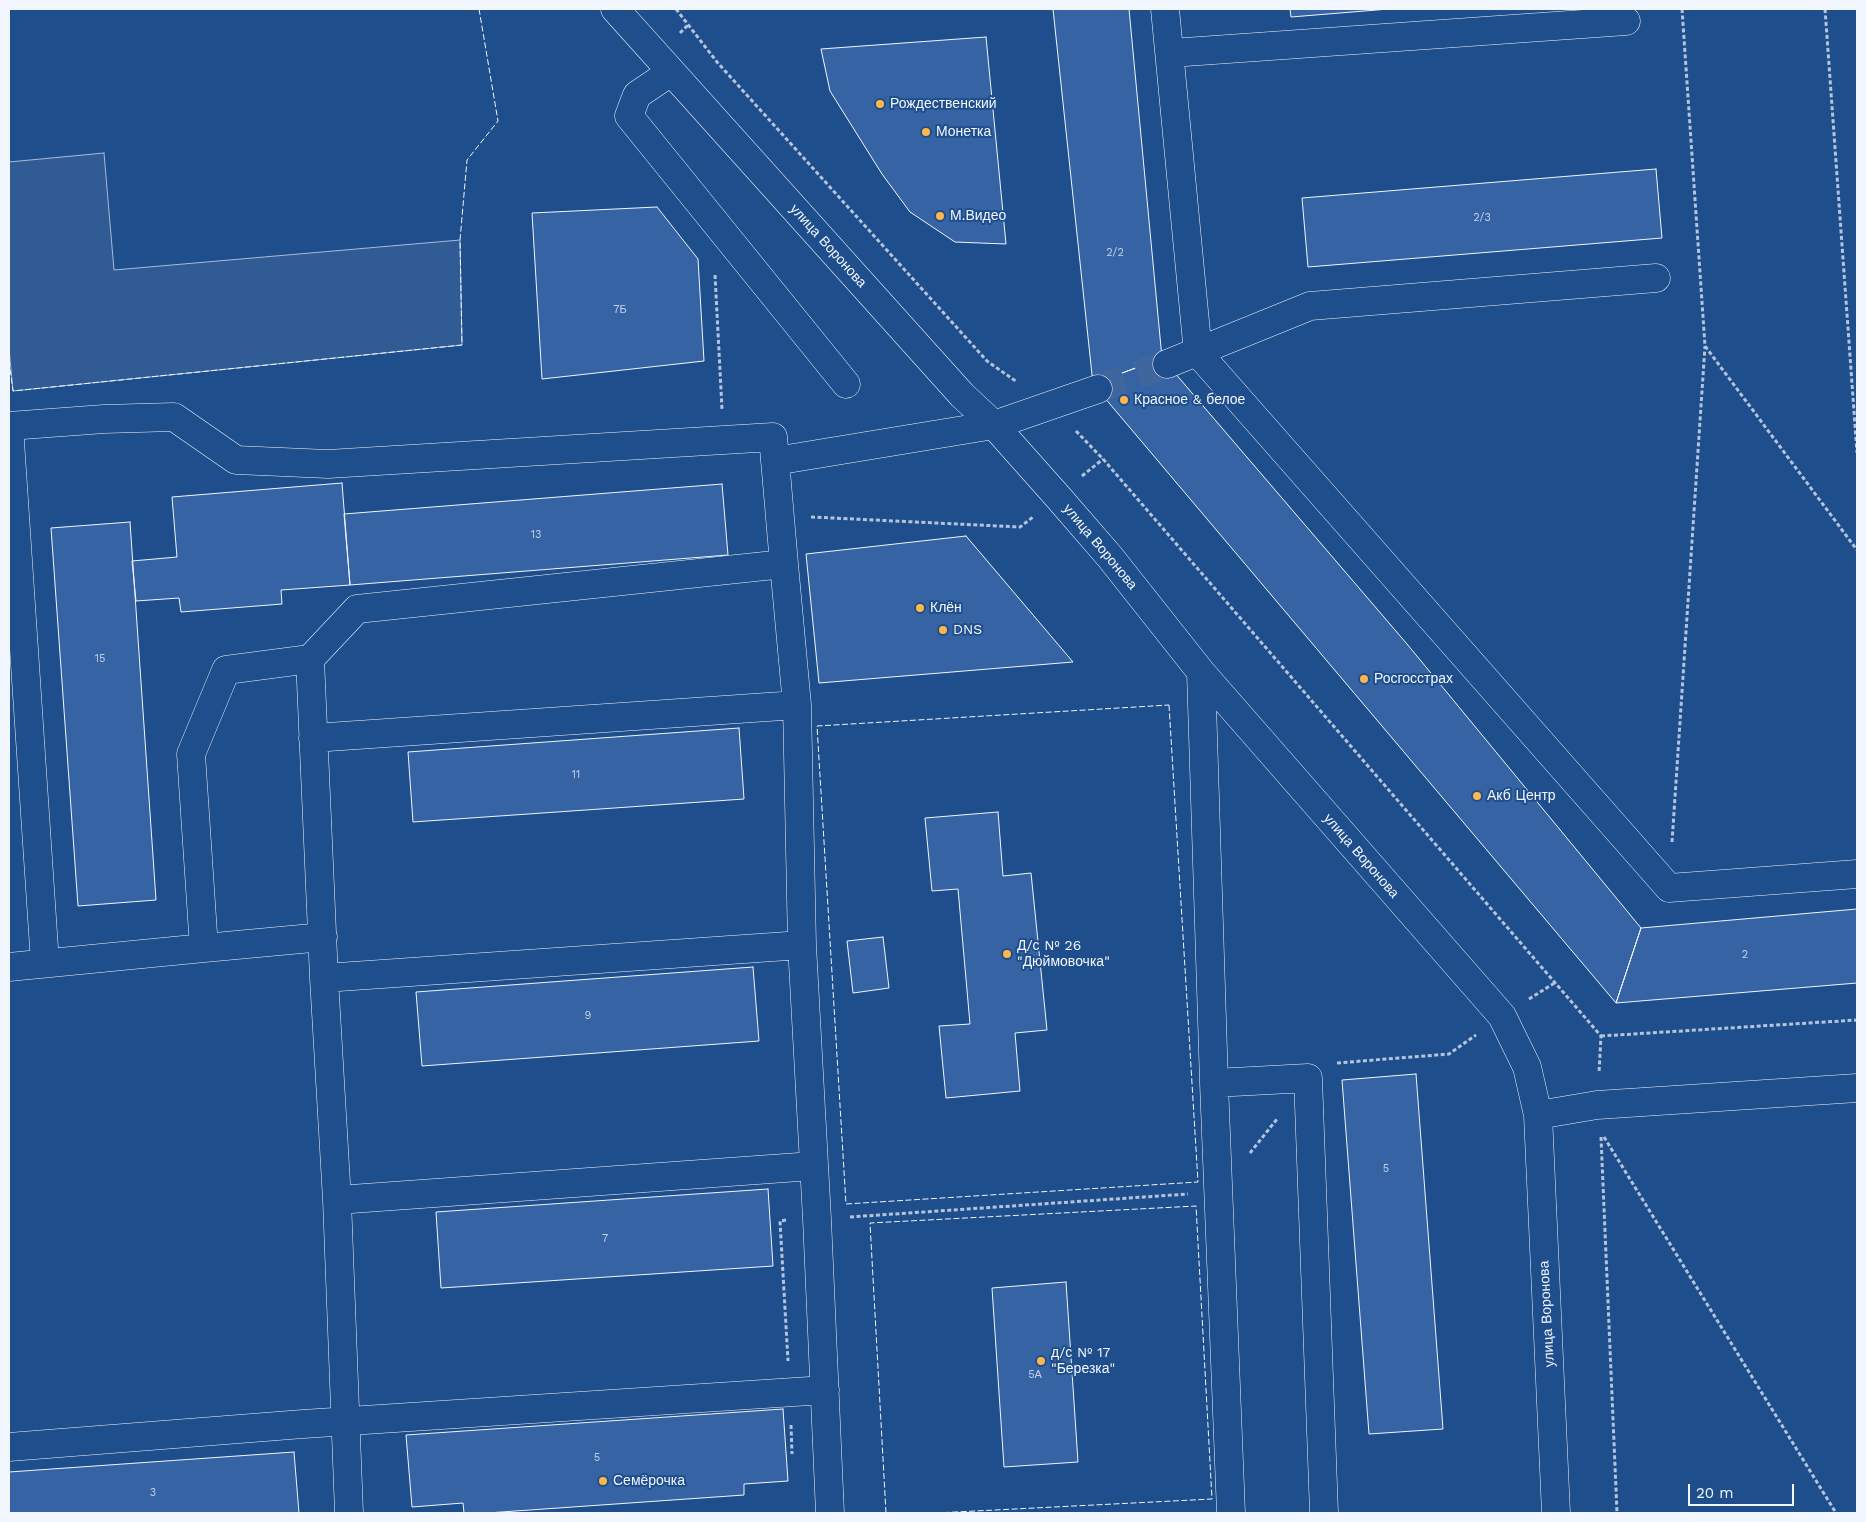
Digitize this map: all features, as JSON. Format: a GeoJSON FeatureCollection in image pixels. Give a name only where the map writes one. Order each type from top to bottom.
{"type":"FeatureCollection","features":[{"type":"Feature","properties":{"kind":"street","name":"улица Воронова"},"geometry":{"type":"LineString","coordinates":[[615,9],[962,395],[994,425],[1058,497],[1110,557],[1201,672],[1502,1016],[1527,1067],[1538,1115],[1556,1513]]}},
{"type":"Feature","properties":{"kind":"street"},"geometry":{"type":"LineString","coordinates":[[1165,9],[1171,53],[1198,353],[1669,888],[1857,874]]}},
{"type":"Feature","properties":{"kind":"street"},"geometry":{"type":"LineString","coordinates":[[1171,53],[1626,22]]}},
{"type":"Feature","properties":{"kind":"street"},"geometry":{"type":"LineString","coordinates":[[671,72],[637,95],[628,116],[846,384]]}},
{"type":"Feature","properties":{"kind":"street"},"geometry":{"type":"LineString","coordinates":[[1168,364],[1310,306],[1656,278]]}},
{"type":"Feature","properties":{"kind":"street"},"geometry":{"type":"LineString","coordinates":[[775,460],[994,425],[1098,389]]}},
{"type":"Feature","properties":{"kind":"street"},"geometry":{"type":"LineString","coordinates":[[45,963],[9,426],[104,419],[174,417],[236,460],[328,464],[773,437],[797,705],[802,945],[830,1513]]}},
{"type":"Feature","properties":{"kind":"street"},"geometry":{"type":"LineString","coordinates":[[204,948],[191,754],[226,670],[310,659],[357,609],[784,564]]}},
{"type":"Feature","properties":{"kind":"street"},"geometry":{"type":"LineString","coordinates":[[310,659],[324,978],[337,1200],[349,1513]]}},
{"type":"Feature","properties":{"kind":"street"},"geometry":{"type":"LineString","coordinates":[[1201,672],[1214,1083],[1231,1513]]}},
{"type":"Feature","properties":{"kind":"street"},"geometry":{"type":"LineString","coordinates":[[313,738],[797,705]]}},
{"type":"Feature","properties":{"kind":"street"},"geometry":{"type":"LineString","coordinates":[[9,966],[323,937]]}},
{"type":"Feature","properties":{"kind":"street"},"geometry":{"type":"LineString","coordinates":[[324,978],[802,945]]}},
{"type":"Feature","properties":{"kind":"street"},"geometry":{"type":"LineString","coordinates":[[1214,1083],[1308,1078],[1324,1513]]}},
{"type":"Feature","properties":{"kind":"street"},"geometry":{"type":"LineString","coordinates":[[1538,1115],[1597,1105],[1857,1088]]}},
{"type":"Feature","properties":{"kind":"street"},"geometry":{"type":"LineString","coordinates":[[337,1200],[813,1166]]}},
{"type":"Feature","properties":{"kind":"street"},"geometry":{"type":"LineString","coordinates":[[9,1447],[345,1422],[825,1390]]}},
{"type":"Feature","properties":{"kind":"path"},"geometry":{"type":"LineString","coordinates":[[676,9],[717,62],[987,361],[1052,406],[1103,459],[1556,982],[1601,1036],[1597,1105]]}},
{"type":"Feature","properties":{"kind":"path"},"geometry":{"type":"LineString","coordinates":[[1669,888],[1705,346],[1682,9]]}},
{"type":"Feature","properties":{"kind":"path"},"geometry":{"type":"LineString","coordinates":[[1824,9],[1857,453]]}},
{"type":"Feature","properties":{"kind":"path"},"geometry":{"type":"LineString","coordinates":[[1705,346],[1857,550]]}},
{"type":"Feature","properties":{"kind":"path"},"geometry":{"type":"LineString","coordinates":[[781,516],[1020,527],[1103,459]]}},
{"type":"Feature","properties":{"kind":"path"},"geometry":{"type":"LineString","coordinates":[[792,1458],[780,1221],[1219,1192],[1320,1064],[1450,1054],[1502,1016],[1556,982]]}},
{"type":"Feature","properties":{"kind":"path"},"geometry":{"type":"LineString","coordinates":[[1601,1036],[1857,1020]]}},
{"type":"Feature","properties":{"kind":"path"},"geometry":{"type":"LineString","coordinates":[[1617,1513],[1601,1132],[1836,1513]]}},
{"type":"Feature","properties":{"kind":"shaded area"},"geometry":{"type":"Polygon","coordinates":[[[104,153],[114,270],[460,240],[462,345],[13,391],[9,348],[9,162],[104,153]]]}},
{"type":"Feature","properties":{"kind":"building"},"geometry":{"type":"Polygon","coordinates":[[[1053,9],[1129,9],[1162,358],[1093,384],[1053,9]]]}},
{"type":"Feature","properties":{"kind":"building"},"geometry":{"type":"Polygon","coordinates":[[[1290,9],[1389,9],[1291,17],[1290,9]]]}},
{"type":"Feature","properties":{"kind":"building","name":"Монетка"},"geometry":{"type":"Polygon","coordinates":[[[986,37],[1006,244],[955,242],[910,212],[882,174],[830,91],[821,49],[986,37]]]}},
{"type":"Feature","properties":{"kind":"building"},"geometry":{"type":"Polygon","coordinates":[[[1656,169],[1662,238],[1308,267],[1302,198],[1656,169]]]}},
{"type":"Feature","properties":{"kind":"building"},"geometry":{"type":"Polygon","coordinates":[[[657,207],[698,259],[704,361],[542,379],[532,213],[657,207]]]}},
{"type":"Feature","properties":{"kind":"building"},"geometry":{"type":"Polygon","coordinates":[[[1162,358],[1407,644],[1641,928],[1616,1003],[1093,384],[1162,358]]]}},
{"type":"Feature","properties":{"kind":"building"},"geometry":{"type":"Polygon","coordinates":[[[342,483],[350,585],[281,590],[282,604],[181,612],[179,598],[136,601],[132,561],[177,557],[172,497],[342,483]]]}},
{"type":"Feature","properties":{"kind":"building"},"geometry":{"type":"Polygon","coordinates":[[[722,484],[728,555],[350,585],[344,514],[722,484]]]}},
{"type":"Feature","properties":{"kind":"building"},"geometry":{"type":"Polygon","coordinates":[[[130,522],[156,900],[78,906],[51,528],[130,522]]]}},
{"type":"Feature","properties":{"kind":"building","name":"Клён"},"geometry":{"type":"Polygon","coordinates":[[[966,536],[1073,662],[819,683],[806,554],[966,536]]]}},
{"type":"Feature","properties":{"kind":"building"},"geometry":{"type":"Polygon","coordinates":[[[739,728],[744,799],[413,822],[408,752],[739,728]]]}},
{"type":"Feature","properties":{"kind":"building"},"geometry":{"type":"Polygon","coordinates":[[[998,812],[1003,876],[1031,873],[1047,1030],[1015,1033],[1020,1091],[946,1098],[939,1026],[970,1024],[958,889],[932,891],[925,818],[998,812]]]}},
{"type":"Feature","properties":{"kind":"building"},"geometry":{"type":"Polygon","coordinates":[[[1857,909],[1857,983],[1616,1003],[1641,928],[1857,909]]]}},
{"type":"Feature","properties":{"kind":"building"},"geometry":{"type":"Polygon","coordinates":[[[883,937],[889,988],[853,993],[847,941],[883,937]]]}},
{"type":"Feature","properties":{"kind":"building"},"geometry":{"type":"Polygon","coordinates":[[[753,967],[759,1041],[422,1066],[416,992],[753,967]]]}},
{"type":"Feature","properties":{"kind":"building"},"geometry":{"type":"Polygon","coordinates":[[[1416,1074],[1443,1429],[1369,1434],[1342,1080],[1416,1074]]]}},
{"type":"Feature","properties":{"kind":"building"},"geometry":{"type":"Polygon","coordinates":[[[768,1189],[773,1266],[441,1288],[436,1212],[768,1189]]]}},
{"type":"Feature","properties":{"kind":"building"},"geometry":{"type":"Polygon","coordinates":[[[1066,1282],[1078,1462],[1004,1467],[992,1288],[1066,1282]]]}},
{"type":"Feature","properties":{"kind":"building"},"geometry":{"type":"Polygon","coordinates":[[[783,1409],[788,1481],[744,1484],[744,1495],[487,1513],[464,1513],[463,1503],[412,1507],[406,1435],[783,1409]]]}},
{"type":"Feature","properties":{"kind":"building"},"geometry":{"type":"Polygon","coordinates":[[[294,1452],[299,1513],[9,1513],[9,1472],[294,1452]]]}},
{"type":"Feature","properties":{"kind":"tunnel"},"geometry":{"type":"LineString","coordinates":[[1098,389],[1167,364]]}},
{"type":"Feature","properties":{"kind":"fence"},"geometry":{"type":"LineString","coordinates":[[9,361],[13,391],[462,345],[460,240],[467,160],[498,121],[479,9]]}},
{"type":"Feature","properties":{"kind":"fence"},"geometry":{"type":"LineString","coordinates":[[1169,705],[1198,1182],[846,1204],[817,726],[1169,705]]}},
{"type":"Feature","properties":{"kind":"fence"},"geometry":{"type":"LineString","coordinates":[[886,1513],[870,1223],[1196,1206],[1212,1499],[936,1513]]}},
{"type":"Feature","properties":{"kind":"place","name":"Рождественский"},"geometry":{"type":"Point","coordinates":[880,104]}},
{"type":"Feature","properties":{"kind":"place","name":"Монетка"},"geometry":{"type":"Point","coordinates":[926,132]}},
{"type":"Feature","properties":{"kind":"place","name":"М.Видео"},"geometry":{"type":"Point","coordinates":[940,216]}},
{"type":"Feature","properties":{"kind":"place","name":"Красное & белое"},"geometry":{"type":"Point","coordinates":[1124,400]}},
{"type":"Feature","properties":{"kind":"place","name":"Клён"},"geometry":{"type":"Point","coordinates":[920,608]}},
{"type":"Feature","properties":{"kind":"place","name":"DNS"},"geometry":{"type":"Point","coordinates":[943,630]}},
{"type":"Feature","properties":{"kind":"place","name":"Росгосстрах"},"geometry":{"type":"Point","coordinates":[1364,679]}},
{"type":"Feature","properties":{"kind":"place","name":"Акб Центр"},"geometry":{"type":"Point","coordinates":[1477,796]}},
{"type":"Feature","properties":{"kind":"place","name":"Д/с № 26 \"Дюймовочка\""},"geometry":{"type":"Point","coordinates":[1007,954]}},
{"type":"Feature","properties":{"kind":"place","name":"д/с № 17 \"Березка\""},"geometry":{"type":"Point","coordinates":[1041,1361]}},
{"type":"Feature","properties":{"kind":"place","name":"Семёрочка"},"geometry":{"type":"Point","coordinates":[603,1481]}}]}
